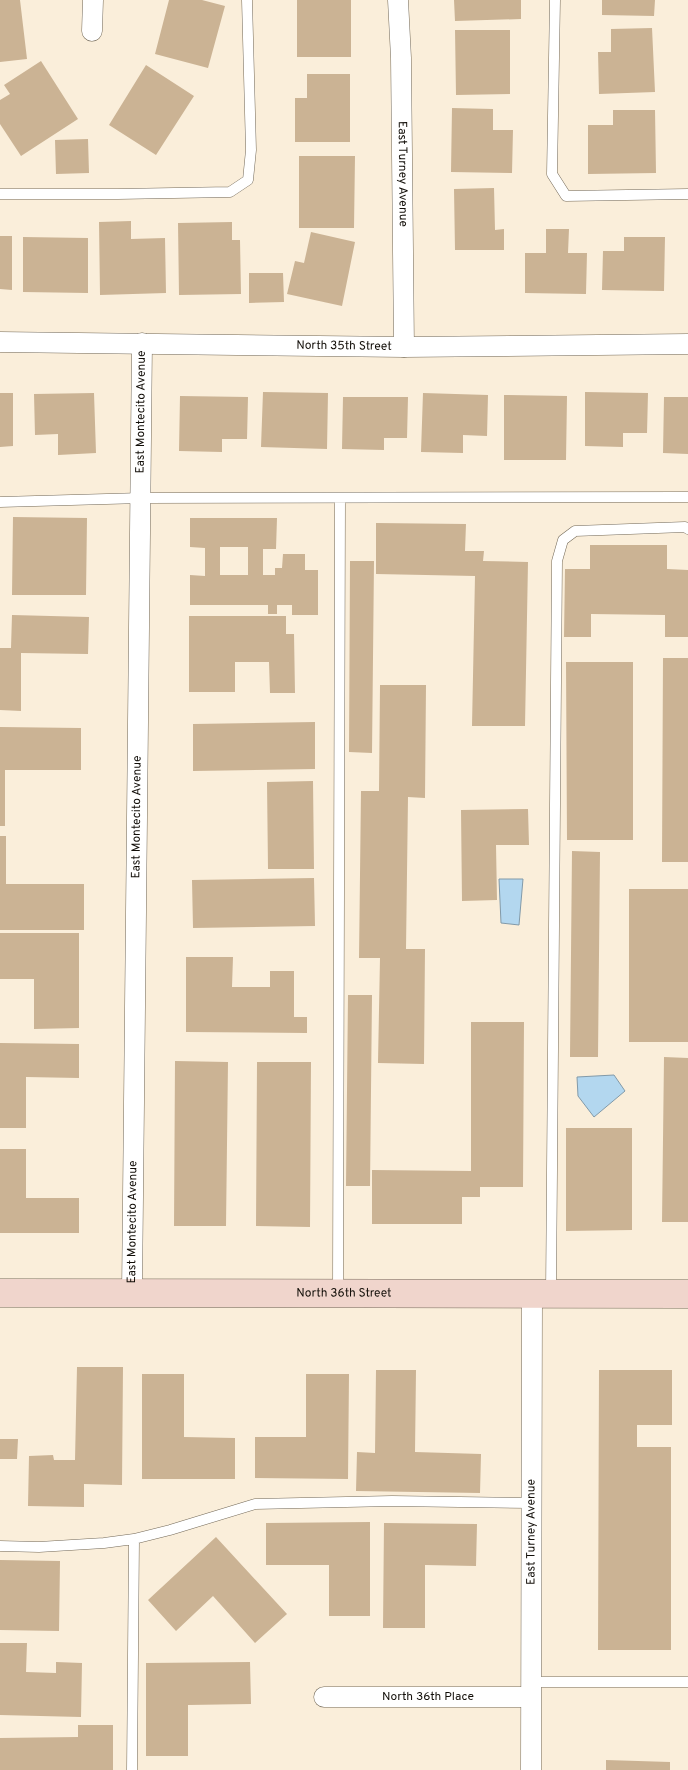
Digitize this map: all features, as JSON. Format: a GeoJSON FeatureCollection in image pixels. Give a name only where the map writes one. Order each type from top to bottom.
{"type":"FeatureCollection","features":[{"type":"Feature","properties":{"kind":"main road","name":"North 36th Street"},"geometry":{"type":"LineString","coordinates":[[0,1293],[688,1294]]}},
{"type":"Feature","properties":{"kind":"street"},"geometry":{"type":"LineString","coordinates":[[92,0],[92,31]]}},
{"type":"Feature","properties":{"kind":"street","name":"East Turney Avenue"},"geometry":{"type":"LineString","coordinates":[[398,0],[404,346]]}},
{"type":"Feature","properties":{"kind":"street","name":"North 35th Street"},"geometry":{"type":"LineString","coordinates":[[0,342],[404,346],[688,344]]}},
{"type":"Feature","properties":{"kind":"street","name":"East Montecito Avenue"},"geometry":{"type":"LineString","coordinates":[[132,1292],[142,498],[142,343]]}},
{"type":"Feature","properties":{"kind":"street","name":"East Turney Avenue"},"geometry":{"type":"LineString","coordinates":[[530,1770],[531,1503],[542,1294]]}},
{"type":"Feature","properties":{"kind":"street","name":"North 36th Place"},"geometry":{"type":"LineString","coordinates":[[324,1697],[530,1690]]}},
{"type":"Feature","properties":{"kind":"lane"},"geometry":{"type":"LineString","coordinates":[[0,194],[230,192],[248,180],[251,150],[247,0]]}},
{"type":"Feature","properties":{"kind":"lane"},"geometry":{"type":"LineString","coordinates":[[555,0],[552,174],[566,196],[688,194]]}},
{"type":"Feature","properties":{"kind":"lane"},"geometry":{"type":"LineString","coordinates":[[0,502],[142,498],[688,497]]}},
{"type":"Feature","properties":{"kind":"lane"},"geometry":{"type":"LineString","coordinates":[[338,1293],[340,498]]}},
{"type":"Feature","properties":{"kind":"lane"},"geometry":{"type":"LineString","coordinates":[[542,1294],[557,561],[563,540],[575,530],[685,527],[688,529]]}},
{"type":"Feature","properties":{"kind":"lane"},"geometry":{"type":"LineString","coordinates":[[0,1546],[39,1547],[134,1539],[255,1504],[392,1501],[531,1503]]}},
{"type":"Feature","properties":{"kind":"lane"},"geometry":{"type":"LineString","coordinates":[[132,1770],[134,1539]]}},
{"type":"Feature","properties":{"kind":"lane"},"geometry":{"type":"LineString","coordinates":[[530,1690],[688,1682]]}},
{"type":"Feature","properties":{"kind":"water"},"geometry":{"type":"Polygon","coordinates":[[[499,879],[523,879],[519,925],[501,923],[499,879]]]}},
{"type":"Feature","properties":{"kind":"water"},"geometry":{"type":"Polygon","coordinates":[[[614,1075],[625,1091],[594,1117],[578,1096],[577,1077],[614,1075]]]}},
{"type":"Feature","properties":{"kind":"building"},"geometry":{"type":"Polygon","coordinates":[[[0,0],[20,0],[27,59],[0,62],[0,0]]]}},
{"type":"Feature","properties":{"kind":"building"},"geometry":{"type":"Polygon","coordinates":[[[169,0],[202,0],[225,6],[208,68],[155,54],[169,0]]]}},
{"type":"Feature","properties":{"kind":"building"},"geometry":{"type":"Polygon","coordinates":[[[297,0],[351,0],[351,57],[297,57],[297,0]]]}},
{"type":"Feature","properties":{"kind":"building"},"geometry":{"type":"Polygon","coordinates":[[[454,0],[521,0],[521,19],[455,21],[454,0]]]}},
{"type":"Feature","properties":{"kind":"building"},"geometry":{"type":"Polygon","coordinates":[[[602,0],[655,0],[654,16],[602,15],[602,0]]]}},
{"type":"Feature","properties":{"kind":"building"},"geometry":{"type":"Polygon","coordinates":[[[652,28],[655,92],[599,94],[598,52],[611,52],[611,29],[652,28]]]}},
{"type":"Feature","properties":{"kind":"building"},"geometry":{"type":"Polygon","coordinates":[[[455,30],[510,30],[510,94],[456,95],[455,30]]]}},
{"type":"Feature","properties":{"kind":"building"},"geometry":{"type":"Polygon","coordinates":[[[41,61],[78,119],[21,156],[0,124],[0,100],[10,94],[4,85],[41,61]]]}},
{"type":"Feature","properties":{"kind":"building"},"geometry":{"type":"Polygon","coordinates":[[[146,65],[194,96],[156,155],[109,125],[146,65]]]}},
{"type":"Feature","properties":{"kind":"building"},"geometry":{"type":"Polygon","coordinates":[[[307,74],[350,74],[350,142],[295,142],[295,98],[307,98],[307,74]]]}},
{"type":"Feature","properties":{"kind":"building"},"geometry":{"type":"Polygon","coordinates":[[[452,108],[493,109],[493,130],[513,130],[512,173],[451,172],[452,108]]]}},
{"type":"Feature","properties":{"kind":"building"},"geometry":{"type":"Polygon","coordinates":[[[613,110],[655,110],[656,173],[588,174],[588,125],[613,125],[613,110]]]}},
{"type":"Feature","properties":{"kind":"building"},"geometry":{"type":"Polygon","coordinates":[[[88,139],[89,173],[56,174],[55,140],[88,139]]]}},
{"type":"Feature","properties":{"kind":"building"},"geometry":{"type":"Polygon","coordinates":[[[299,156],[355,156],[354,228],[299,228],[299,156]]]}},
{"type":"Feature","properties":{"kind":"building"},"geometry":{"type":"Polygon","coordinates":[[[494,188],[495,230],[504,229],[504,250],[455,250],[454,189],[494,188]]]}},
{"type":"Feature","properties":{"kind":"building"},"geometry":{"type":"Polygon","coordinates":[[[131,221],[131,239],[165,238],[166,293],[100,295],[99,222],[131,221]]]}},
{"type":"Feature","properties":{"kind":"building"},"geometry":{"type":"Polygon","coordinates":[[[232,222],[232,240],[240,240],[241,294],[179,295],[178,223],[232,222]]]}},
{"type":"Feature","properties":{"kind":"building"},"geometry":{"type":"Polygon","coordinates":[[[546,229],[569,229],[568,253],[587,253],[586,294],[525,293],[525,253],[546,253],[546,229]]]}},
{"type":"Feature","properties":{"kind":"building"},"geometry":{"type":"Polygon","coordinates":[[[311,232],[355,242],[342,306],[287,294],[295,261],[304,263],[311,232]]]}},
{"type":"Feature","properties":{"kind":"building"},"geometry":{"type":"Polygon","coordinates":[[[0,236],[12,236],[12,290],[0,289],[0,236]]]}},
{"type":"Feature","properties":{"kind":"building"},"geometry":{"type":"Polygon","coordinates":[[[23,237],[88,238],[88,293],[23,292],[23,237]]]}},
{"type":"Feature","properties":{"kind":"building"},"geometry":{"type":"Polygon","coordinates":[[[624,237],[665,237],[664,291],[602,290],[603,251],[624,251],[624,237]]]}},
{"type":"Feature","properties":{"kind":"building"},"geometry":{"type":"Polygon","coordinates":[[[249,273],[283,273],[284,302],[249,303],[249,273]]]}},
{"type":"Feature","properties":{"kind":"building"},"geometry":{"type":"Polygon","coordinates":[[[263,392],[328,393],[327,449],[261,447],[263,392]]]}},
{"type":"Feature","properties":{"kind":"building"},"geometry":{"type":"Polygon","coordinates":[[[585,392],[648,393],[647,433],[623,433],[623,447],[585,446],[585,392]]]}},
{"type":"Feature","properties":{"kind":"building"},"geometry":{"type":"Polygon","coordinates":[[[0,393],[13,393],[13,446],[0,447],[0,393]]]}},
{"type":"Feature","properties":{"kind":"building"},"geometry":{"type":"Polygon","coordinates":[[[94,393],[96,453],[58,455],[58,434],[35,435],[34,394],[94,393]]]}},
{"type":"Feature","properties":{"kind":"building"},"geometry":{"type":"Polygon","coordinates":[[[423,393],[488,395],[487,436],[463,435],[463,453],[421,452],[423,393]]]}},
{"type":"Feature","properties":{"kind":"building"},"geometry":{"type":"Polygon","coordinates":[[[504,395],[567,396],[566,460],[504,460],[504,395]]]}},
{"type":"Feature","properties":{"kind":"building"},"geometry":{"type":"Polygon","coordinates":[[[180,396],[248,397],[247,439],[222,439],[222,452],[179,451],[180,396]]]}},
{"type":"Feature","properties":{"kind":"building"},"geometry":{"type":"Polygon","coordinates":[[[343,397],[408,397],[407,438],[384,438],[384,450],[342,449],[343,397]]]}},
{"type":"Feature","properties":{"kind":"building"},"geometry":{"type":"Polygon","coordinates":[[[664,397],[688,397],[688,454],[663,453],[664,397]]]}},
{"type":"Feature","properties":{"kind":"building"},"geometry":{"type":"Polygon","coordinates":[[[13,517],[87,518],[86,595],[12,595],[13,517]]]}},
{"type":"Feature","properties":{"kind":"building"},"geometry":{"type":"Polygon","coordinates":[[[190,518],[277,518],[276,549],[263,549],[263,575],[275,575],[275,568],[282,568],[283,554],[305,554],[305,570],[318,570],[318,615],[292,615],[292,605],[277,605],[277,614],[268,614],[268,605],[190,605],[190,575],[205,576],[205,548],[190,547],[190,518]],[[220,547],[220,575],[248,575],[248,547],[220,547]]]}},
{"type":"Feature","properties":{"kind":"building"},"geometry":{"type":"Polygon","coordinates":[[[376,523],[466,524],[465,551],[484,551],[483,561],[528,562],[525,726],[472,726],[475,576],[376,574],[376,523]]]}},
{"type":"Feature","properties":{"kind":"building"},"geometry":{"type":"Polygon","coordinates":[[[590,545],[667,545],[667,569],[688,570],[688,637],[665,637],[665,615],[591,614],[591,637],[564,637],[565,569],[590,569],[590,545]]]}},
{"type":"Feature","properties":{"kind":"building"},"geometry":{"type":"Polygon","coordinates":[[[350,561],[374,561],[372,753],[349,752],[350,561]]]}},
{"type":"Feature","properties":{"kind":"building"},"geometry":{"type":"Polygon","coordinates":[[[12,615],[89,617],[88,654],[21,653],[21,711],[0,710],[0,648],[11,648],[12,615]]]}},
{"type":"Feature","properties":{"kind":"building"},"geometry":{"type":"Polygon","coordinates":[[[189,616],[286,616],[286,634],[294,634],[295,693],[270,693],[269,662],[235,662],[235,692],[189,692],[189,616]]]}},
{"type":"Feature","properties":{"kind":"building"},"geometry":{"type":"Polygon","coordinates":[[[663,658],[688,658],[688,862],[662,862],[663,658]]]}},
{"type":"Feature","properties":{"kind":"building"},"geometry":{"type":"Polygon","coordinates":[[[566,662],[633,662],[633,840],[567,840],[566,662]]]}},
{"type":"Feature","properties":{"kind":"building"},"geometry":{"type":"Polygon","coordinates":[[[380,685],[426,685],[425,798],[408,797],[406,949],[425,949],[424,1064],[378,1063],[380,958],[359,958],[361,791],[379,791],[380,685]]]}},
{"type":"Feature","properties":{"kind":"building"},"geometry":{"type":"Polygon","coordinates":[[[315,722],[315,769],[193,771],[193,724],[315,722]]]}},
{"type":"Feature","properties":{"kind":"building"},"geometry":{"type":"Polygon","coordinates":[[[0,727],[81,728],[81,770],[5,770],[5,826],[0,826],[0,727]]]}},
{"type":"Feature","properties":{"kind":"building"},"geometry":{"type":"Polygon","coordinates":[[[313,781],[314,869],[268,869],[267,782],[313,781]]]}},
{"type":"Feature","properties":{"kind":"building"},"geometry":{"type":"Polygon","coordinates":[[[528,809],[529,845],[496,845],[497,900],[462,901],[461,810],[528,809]]]}},
{"type":"Feature","properties":{"kind":"building"},"geometry":{"type":"Polygon","coordinates":[[[0,836],[6,836],[6,884],[84,884],[84,930],[0,930],[0,836]]]}},
{"type":"Feature","properties":{"kind":"building"},"geometry":{"type":"Polygon","coordinates":[[[572,851],[600,852],[598,1057],[570,1057],[572,851]]]}},
{"type":"Feature","properties":{"kind":"building"},"geometry":{"type":"Polygon","coordinates":[[[314,878],[315,926],[193,928],[192,880],[314,878]]]}},
{"type":"Feature","properties":{"kind":"building"},"geometry":{"type":"Polygon","coordinates":[[[629,889],[688,889],[688,1042],[629,1042],[629,889]]]}},
{"type":"Feature","properties":{"kind":"building"},"geometry":{"type":"Polygon","coordinates":[[[0,933],[79,933],[79,1028],[34,1029],[34,979],[0,979],[0,933]]]}},
{"type":"Feature","properties":{"kind":"building"},"geometry":{"type":"Polygon","coordinates":[[[186,957],[233,957],[232,987],[270,987],[270,971],[294,971],[294,1017],[307,1017],[307,1033],[186,1032],[186,957]]]}},
{"type":"Feature","properties":{"kind":"building"},"geometry":{"type":"Polygon","coordinates":[[[348,995],[372,995],[370,1186],[346,1186],[348,995]]]}},
{"type":"Feature","properties":{"kind":"building"},"geometry":{"type":"Polygon","coordinates":[[[471,1022],[524,1022],[523,1187],[480,1187],[480,1197],[462,1197],[462,1224],[372,1224],[372,1170],[471,1171],[471,1022]]]}},
{"type":"Feature","properties":{"kind":"building"},"geometry":{"type":"Polygon","coordinates":[[[0,1043],[79,1044],[79,1078],[26,1077],[26,1128],[0,1128],[0,1043]]]}},
{"type":"Feature","properties":{"kind":"building"},"geometry":{"type":"Polygon","coordinates":[[[664,1057],[688,1058],[688,1222],[662,1222],[664,1057]]]}},
{"type":"Feature","properties":{"kind":"building"},"geometry":{"type":"Polygon","coordinates":[[[175,1061],[228,1062],[226,1226],[174,1226],[175,1061]]]}},
{"type":"Feature","properties":{"kind":"building"},"geometry":{"type":"Polygon","coordinates":[[[257,1062],[311,1062],[310,1227],[256,1226],[257,1062]]]}},
{"type":"Feature","properties":{"kind":"building"},"geometry":{"type":"Polygon","coordinates":[[[566,1128],[632,1128],[632,1230],[566,1231],[566,1128]]]}},
{"type":"Feature","properties":{"kind":"building"},"geometry":{"type":"Polygon","coordinates":[[[0,1149],[26,1149],[26,1198],[79,1198],[79,1233],[0,1233],[0,1149]]]}},
{"type":"Feature","properties":{"kind":"building"},"geometry":{"type":"Polygon","coordinates":[[[77,1367],[123,1367],[122,1485],[84,1484],[84,1507],[28,1506],[29,1456],[53,1455],[54,1460],[75,1460],[77,1367]]]}},
{"type":"Feature","properties":{"kind":"building"},"geometry":{"type":"Polygon","coordinates":[[[376,1370],[416,1370],[415,1452],[481,1454],[480,1493],[356,1491],[357,1452],[375,1453],[376,1370]]]}},
{"type":"Feature","properties":{"kind":"building"},"geometry":{"type":"Polygon","coordinates":[[[599,1370],[672,1370],[672,1425],[637,1425],[637,1447],[671,1447],[671,1650],[598,1650],[599,1370]]]}},
{"type":"Feature","properties":{"kind":"building"},"geometry":{"type":"Polygon","coordinates":[[[142,1374],[184,1374],[184,1437],[235,1438],[235,1479],[142,1479],[142,1374]]]}},
{"type":"Feature","properties":{"kind":"building"},"geometry":{"type":"Polygon","coordinates":[[[306,1374],[349,1374],[348,1479],[255,1478],[255,1437],[306,1437],[306,1374]]]}},
{"type":"Feature","properties":{"kind":"building"},"geometry":{"type":"Polygon","coordinates":[[[0,1439],[18,1439],[17,1459],[0,1459],[0,1439]]]}},
{"type":"Feature","properties":{"kind":"building"},"geometry":{"type":"Polygon","coordinates":[[[370,1522],[370,1616],[329,1616],[329,1565],[266,1565],[266,1523],[370,1522]]]}},
{"type":"Feature","properties":{"kind":"building"},"geometry":{"type":"Polygon","coordinates":[[[384,1523],[477,1524],[476,1566],[425,1565],[425,1628],[383,1628],[384,1523]]]}},
{"type":"Feature","properties":{"kind":"building"},"geometry":{"type":"Polygon","coordinates":[[[216,1537],[287,1614],[255,1643],[213,1596],[176,1631],[148,1600],[216,1537]]]}},
{"type":"Feature","properties":{"kind":"building"},"geometry":{"type":"Polygon","coordinates":[[[0,1560],[60,1561],[59,1631],[0,1630],[0,1560]]]}},
{"type":"Feature","properties":{"kind":"building"},"geometry":{"type":"Polygon","coordinates":[[[0,1643],[27,1643],[26,1672],[56,1673],[56,1662],[82,1663],[81,1717],[0,1715],[0,1643]]]}},
{"type":"Feature","properties":{"kind":"building"},"geometry":{"type":"Polygon","coordinates":[[[250,1662],[251,1704],[188,1705],[188,1756],[146,1756],[146,1663],[250,1662]]]}},
{"type":"Feature","properties":{"kind":"building"},"geometry":{"type":"Polygon","coordinates":[[[78,1725],[113,1725],[113,1770],[0,1770],[0,1738],[78,1737],[78,1725]]]}},
{"type":"Feature","properties":{"kind":"building"},"geometry":{"type":"Polygon","coordinates":[[[606,1760],[670,1762],[670,1770],[606,1770],[606,1760]]]}}]}
